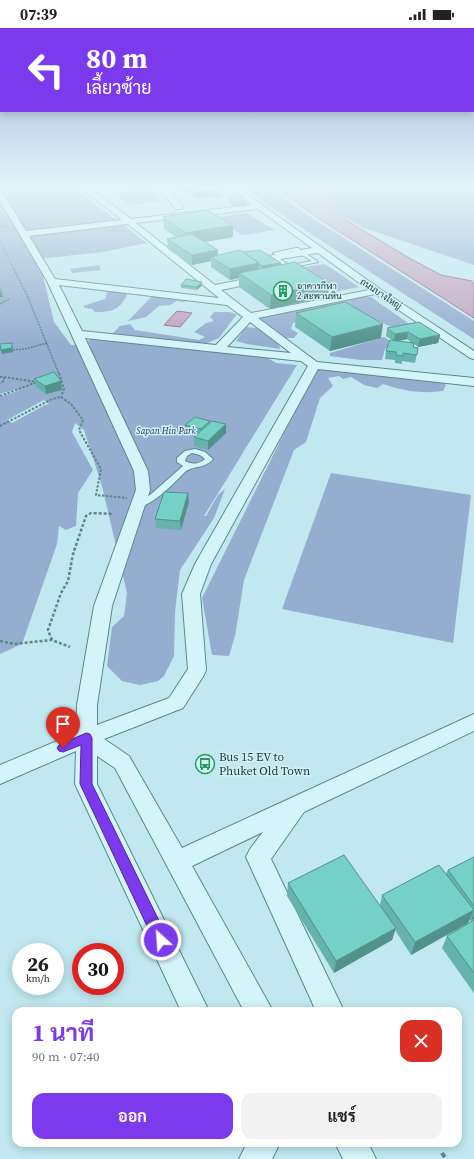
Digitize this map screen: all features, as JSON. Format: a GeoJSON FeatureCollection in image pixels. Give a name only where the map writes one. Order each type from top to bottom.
{"type":"FeatureCollection","features":[{"type":"Feature","properties":{"kind":"street"},"geometry":{"type":"LineString","coordinates":[[27,240],[52,281],[78,334],[140,471],[143,490],[103,606],[87,705],[86,784],[193,1007]]}},
{"type":"Feature","properties":{"kind":"street"},"geometry":{"type":"LineString","coordinates":[[154,240],[249,317],[310,361]]}},
{"type":"Feature","properties":{"kind":"street","name":"ถนนบางใหญ่"},"geometry":{"type":"LineString","coordinates":[[304,240],[474,356]]}},
{"type":"Feature","properties":{"kind":"street"},"geometry":{"type":"LineString","coordinates":[[214,288],[295,272],[271,258],[318,250]]}},
{"type":"Feature","properties":{"kind":"street"},"geometry":{"type":"LineString","coordinates":[[52,281],[231,302]]}},
{"type":"Feature","properties":{"kind":"street"},"geometry":{"type":"LineString","coordinates":[[218,349],[249,317],[377,291]]}},
{"type":"Feature","properties":{"kind":"street"},"geometry":{"type":"LineString","coordinates":[[78,334],[218,349],[474,382]]}},
{"type":"Feature","properties":{"kind":"street"},"geometry":{"type":"LineString","coordinates":[[0,775],[86,738],[176,703],[197,670],[191,594],[203,564],[310,361]]}},
{"type":"Feature","properties":{"kind":"street"},"geometry":{"type":"LineString","coordinates":[[177,862],[474,722]]}},
{"type":"Feature","properties":{"kind":"street"},"geometry":{"type":"LineString","coordinates":[[86,738],[122,762],[257,1007]]}},
{"type":"Feature","properties":{"kind":"street"},"geometry":{"type":"LineString","coordinates":[[298,805],[258,857],[328,1007]]}},
{"type":"Feature","properties":{"kind":"lane"},"geometry":{"type":"LineString","coordinates":[[286,267],[316,262],[302,253]]}},
{"type":"Feature","properties":{"kind":"lane"},"geometry":{"type":"LineString","coordinates":[[282,256],[300,265]]}},
{"type":"Feature","properties":{"kind":"lane"},"geometry":{"type":"LineString","coordinates":[[137,505],[153,498],[188,466]]}},
{"type":"Feature","properties":{"kind":"path"},"geometry":{"type":"LineString","coordinates":[[0,241],[27,295],[47,343],[64,389],[61,397]]}},
{"type":"Feature","properties":{"kind":"path"},"geometry":{"type":"LineString","coordinates":[[0,304],[9,300]]}},
{"type":"Feature","properties":{"kind":"path"},"geometry":{"type":"LineString","coordinates":[[5,350],[25,349],[47,343]]}},
{"type":"Feature","properties":{"kind":"path"},"geometry":{"type":"LineString","coordinates":[[0,376],[37,382]]}},
{"type":"Feature","properties":{"kind":"path"},"geometry":{"type":"LineString","coordinates":[[0,384],[4,381],[4,377]]}},
{"type":"Feature","properties":{"kind":"path"},"geometry":{"type":"LineString","coordinates":[[55,380],[61,379]]}},
{"type":"Feature","properties":{"kind":"path"},"geometry":{"type":"LineString","coordinates":[[0,396],[43,381]]}},
{"type":"Feature","properties":{"kind":"path"},"geometry":{"type":"LineString","coordinates":[[0,426],[52,399],[61,397],[71,404],[82,420],[79,430],[101,469],[96,495],[118,497]]}},
{"type":"Feature","properties":{"kind":"path"},"geometry":{"type":"LineString","coordinates":[[52,640],[48,630],[61,593],[68,581],[72,554],[86,516],[91,513],[112,514]]}},
{"type":"Feature","properties":{"kind":"path"},"geometry":{"type":"LineString","coordinates":[[0,641],[14,644],[52,640],[70,647]]}},
{"type":"Feature","properties":{"kind":"path"},"geometry":{"type":"LineString","coordinates":[[442,1153],[446,1159]]}},
{"type":"Feature","properties":{"kind":"green space","name":"Sapan Hin Park"},"geometry":{"type":"Polygon","coordinates":[[[0,240],[143,240],[147,243],[103,252],[39,259],[54,322],[71,345],[90,346],[88,341],[92,338],[266,357],[276,363],[297,365],[204,516],[206,516],[218,495],[225,489],[214,518],[180,570],[175,612],[174,656],[164,676],[158,681],[140,685],[122,681],[107,666],[112,627],[124,616],[127,593],[102,486],[84,430],[75,423],[72,432],[93,470],[78,493],[76,526],[66,530],[59,526],[57,544],[22,644],[0,654],[0,397],[20,390],[16,389],[0,394],[0,240]],[[44,400],[7,420],[12,423],[49,404],[44,400]]]}},
{"type":"Feature","properties":{"kind":"green space"},"geometry":{"type":"Polygon","coordinates":[[[320,240],[346,240],[474,321],[474,339],[320,240]]]}},
{"type":"Feature","properties":{"kind":"green space"},"geometry":{"type":"Polygon","coordinates":[[[399,240],[474,240],[474,265],[399,240]]]}},
{"type":"Feature","properties":{"kind":"green space"},"geometry":{"type":"Polygon","coordinates":[[[325,264],[359,287],[334,292],[297,268],[325,264]]]}},
{"type":"Feature","properties":{"kind":"green space"},"geometry":{"type":"Polygon","coordinates":[[[99,265],[101,270],[72,273],[70,269],[99,265]]]}},
{"type":"Feature","properties":{"kind":"green space"},"geometry":{"type":"Polygon","coordinates":[[[108,289],[122,290],[127,295],[121,304],[114,310],[95,312],[92,309],[85,308],[83,306],[105,299],[108,289]]]}},
{"type":"Feature","properties":{"kind":"green space"},"geometry":{"type":"Polygon","coordinates":[[[153,295],[191,299],[184,302],[177,301],[170,305],[159,306],[146,317],[128,321],[153,295]]]}},
{"type":"Feature","properties":{"kind":"green space"},"geometry":{"type":"Polygon","coordinates":[[[359,296],[371,297],[415,328],[408,330],[391,327],[369,316],[311,318],[293,323],[291,329],[298,333],[294,338],[286,338],[255,318],[359,296]]]}},
{"type":"Feature","properties":{"kind":"green space"},"geometry":{"type":"Polygon","coordinates":[[[214,312],[229,312],[237,314],[219,338],[202,345],[112,334],[120,326],[130,324],[135,330],[199,340],[205,337],[194,332],[206,323],[214,321],[210,317],[214,312]]]}},
{"type":"Feature","properties":{"kind":"green space"},"geometry":{"type":"Polygon","coordinates":[[[246,327],[257,328],[279,345],[280,349],[236,341],[246,327]]]}},
{"type":"Feature","properties":{"kind":"green space"},"geometry":{"type":"Polygon","coordinates":[[[384,337],[394,343],[385,349],[382,360],[360,360],[330,356],[330,353],[384,337]]]}},
{"type":"Feature","properties":{"kind":"green space"},"geometry":{"type":"Polygon","coordinates":[[[317,367],[439,380],[446,385],[443,391],[420,392],[405,390],[383,384],[377,388],[364,385],[351,377],[343,379],[339,376],[328,378],[333,386],[320,398],[306,442],[294,450],[244,580],[235,636],[229,656],[212,655],[202,598],[317,367]]]}},
{"type":"Feature","properties":{"kind":"green space"},"geometry":{"type":"Polygon","coordinates":[[[331,473],[471,495],[453,643],[282,609],[331,473]]]}},
{"type":"Feature","properties":{"kind":"shaded area"},"geometry":{"type":"Polygon","coordinates":[[[352,240],[379,240],[441,275],[472,281],[474,284],[474,318],[352,240]]]}},
{"type":"Feature","properties":{"kind":"shaded area"},"geometry":{"type":"Polygon","coordinates":[[[177,311],[192,313],[180,327],[164,325],[177,311]]]}},
{"type":"Feature","properties":{"kind":"building"},"geometry":{"type":"Polygon","coordinates":[[[168,240],[201,240],[218,250],[192,255],[168,240]]]}},
{"type":"Feature","properties":{"kind":"building"},"geometry":{"type":"Polygon","coordinates":[[[240,250],[259,263],[230,269],[211,257],[240,250]]]}},
{"type":"Feature","properties":{"kind":"building"},"geometry":{"type":"Polygon","coordinates":[[[260,250],[281,263],[262,266],[243,252],[260,250]]]}},
{"type":"Feature","properties":{"kind":"building"},"geometry":{"type":"Polygon","coordinates":[[[295,262],[329,283],[271,295],[239,273],[295,262]]]}},
{"type":"Feature","properties":{"kind":"building"},"geometry":{"type":"Polygon","coordinates":[[[186,279],[202,282],[197,287],[181,285],[186,279]]]}},
{"type":"Feature","properties":{"kind":"building"},"geometry":{"type":"Polygon","coordinates":[[[345,302],[383,324],[332,337],[296,313],[345,302]]]}},
{"type":"Feature","properties":{"kind":"building"},"geometry":{"type":"Polygon","coordinates":[[[419,322],[440,335],[420,339],[408,332],[395,334],[387,328],[419,322]]]}},
{"type":"Feature","properties":{"kind":"building"},"geometry":{"type":"Polygon","coordinates":[[[390,340],[414,343],[413,347],[418,348],[417,355],[403,353],[403,356],[396,355],[396,352],[386,351],[390,340]]]}},
{"type":"Feature","properties":{"kind":"building"},"geometry":{"type":"Polygon","coordinates":[[[12,343],[12,348],[1,350],[0,344],[12,343]]]}},
{"type":"Feature","properties":{"kind":"building"},"geometry":{"type":"Polygon","coordinates":[[[54,372],[61,381],[45,386],[34,379],[54,372]]]}},
{"type":"Feature","properties":{"kind":"building"},"geometry":{"type":"Polygon","coordinates":[[[195,417],[210,421],[201,429],[185,425],[195,417]]]}},
{"type":"Feature","properties":{"kind":"building"},"geometry":{"type":"Polygon","coordinates":[[[212,421],[226,424],[208,441],[194,437],[212,421]]]}},
{"type":"Feature","properties":{"kind":"building"},"geometry":{"type":"Polygon","coordinates":[[[164,492],[188,493],[180,521],[155,519],[164,492]]]}},
{"type":"Feature","properties":{"kind":"building"},"geometry":{"type":"Polygon","coordinates":[[[344,855],[396,928],[336,961],[288,883],[344,855]]]}},
{"type":"Feature","properties":{"kind":"building"},"geometry":{"type":"Polygon","coordinates":[[[474,857],[474,906],[448,870],[474,857]]]}},
{"type":"Feature","properties":{"kind":"building"},"geometry":{"type":"Polygon","coordinates":[[[439,865],[474,910],[415,942],[382,895],[439,865]]]}},
{"type":"Feature","properties":{"kind":"building"},"geometry":{"type":"Polygon","coordinates":[[[474,920],[474,973],[447,936],[474,920]]]}},
{"type":"Feature","properties":{"kind":"place","name":"อาคารกีฬา 2 สะพานหิน"},"geometry":{"type":"Point","coordinates":[283,291]}},
{"type":"Feature","properties":{"kind":"place","name":"Bus 15 EV to Phuket Old Town"},"geometry":{"type":"Point","coordinates":[205,764]}},
{"type":"Feature","properties":{"kind":"route"},"geometry":{"type":"LineString","coordinates":[[63,748],[86,738],[86,784],[161,940]]}}]}
